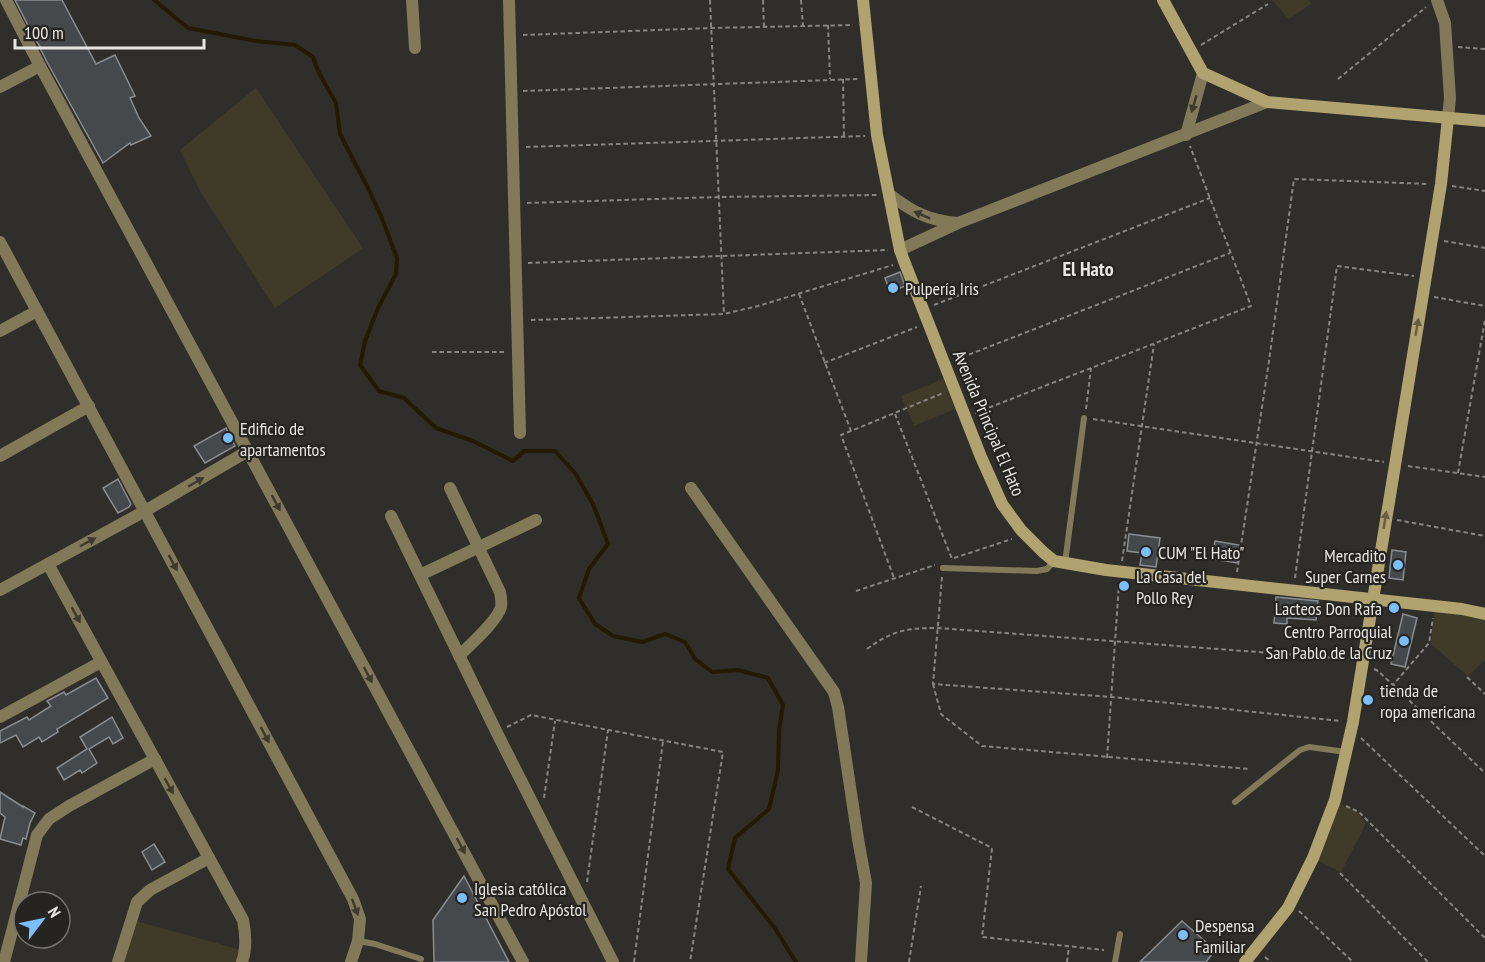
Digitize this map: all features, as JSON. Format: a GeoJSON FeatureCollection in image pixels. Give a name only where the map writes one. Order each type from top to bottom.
{"type":"FeatureCollection","features":[{"type":"Feature","properties":{"kind":"street"},"geometry":{"type":"LineString","coordinates":[[6,0],[523,962]]}},
{"type":"Feature","properties":{"kind":"street"},"geometry":{"type":"LineString","coordinates":[[412,0],[415,48]]}},
{"type":"Feature","properties":{"kind":"street"},"geometry":{"type":"LineString","coordinates":[[509,0],[520,434]]}},
{"type":"Feature","properties":{"kind":"street","name":"Avenida Principal El Hato"},"geometry":{"type":"LineString","coordinates":[[863,0],[877,135],[902,256],[981,457],[1002,504],[1021,530],[1043,552],[1060,562]]}},
{"type":"Feature","properties":{"kind":"street"},"geometry":{"type":"LineString","coordinates":[[1163,0],[1203,73],[1267,102],[1485,121]]}},
{"type":"Feature","properties":{"kind":"street"},"geometry":{"type":"LineString","coordinates":[[1245,962],[1291,902],[1313,858],[1335,800],[1352,725],[1441,184],[1449,98],[1445,23],[1432,4]]}},
{"type":"Feature","properties":{"kind":"street"},"geometry":{"type":"LineString","coordinates":[[0,87],[40,66]]}},
{"type":"Feature","properties":{"kind":"street"},"geometry":{"type":"LineString","coordinates":[[1186,135],[1203,73]]}},
{"type":"Feature","properties":{"kind":"street"},"geometry":{"type":"LineString","coordinates":[[902,256],[958,223],[1267,102]]}},
{"type":"Feature","properties":{"kind":"street"},"geometry":{"type":"LineString","coordinates":[[890,195],[922,216],[958,223]]}},
{"type":"Feature","properties":{"kind":"street"},"geometry":{"type":"LineString","coordinates":[[0,242],[352,899],[360,919],[358,941],[351,962]]}},
{"type":"Feature","properties":{"kind":"street"},"geometry":{"type":"LineString","coordinates":[[0,331],[37,311]]}},
{"type":"Feature","properties":{"kind":"street"},"geometry":{"type":"LineString","coordinates":[[0,456],[89,406]]}},
{"type":"Feature","properties":{"kind":"street"},"geometry":{"type":"LineString","coordinates":[[0,590],[145,511],[248,451]]}},
{"type":"Feature","properties":{"kind":"street"},"geometry":{"type":"LineString","coordinates":[[450,488],[500,592],[502,601],[501,609],[495,619],[459,656]]}},
{"type":"Feature","properties":{"kind":"street"},"geometry":{"type":"LineString","coordinates":[[691,488],[834,692],[866,882],[861,962]]}},
{"type":"Feature","properties":{"kind":"street"},"geometry":{"type":"LineString","coordinates":[[391,516],[497,733],[614,962]]}},
{"type":"Feature","properties":{"kind":"street"},"geometry":{"type":"LineString","coordinates":[[420,575],[536,520]]}},
{"type":"Feature","properties":{"kind":"street"},"geometry":{"type":"LineString","coordinates":[[1060,562],[1120,571],[1462,609],[1485,614]]}},
{"type":"Feature","properties":{"kind":"street"},"geometry":{"type":"LineString","coordinates":[[48,564],[243,920],[246,935],[242,962]]}},
{"type":"Feature","properties":{"kind":"street"},"geometry":{"type":"LineString","coordinates":[[0,717],[101,662]]}},
{"type":"Feature","properties":{"kind":"street"},"geometry":{"type":"LineString","coordinates":[[4,962],[37,835],[49,819],[69,806],[154,759]]}},
{"type":"Feature","properties":{"kind":"street"},"geometry":{"type":"LineString","coordinates":[[118,962],[137,902],[150,890],[209,858]]}},
{"type":"Feature","properties":{"kind":"lane"},"geometry":{"type":"LineString","coordinates":[[943,568],[1037,571],[1060,562],[1084,418]]}},
{"type":"Feature","properties":{"kind":"lane"},"geometry":{"type":"LineString","coordinates":[[1235,802],[1304,748],[1346,752]]}},
{"type":"Feature","properties":{"kind":"lane"},"geometry":{"type":"LineString","coordinates":[[1114,962],[1120,934]]}},
{"type":"Feature","properties":{"kind":"lane"},"geometry":{"type":"LineString","coordinates":[[358,941],[421,959]]}},
{"type":"Feature","properties":{"kind":"path"},"geometry":{"type":"LineString","coordinates":[[710,0],[724,314]]}},
{"type":"Feature","properties":{"kind":"path"},"geometry":{"type":"LineString","coordinates":[[763,0],[764,27]]}},
{"type":"Feature","properties":{"kind":"path"},"geometry":{"type":"LineString","coordinates":[[801,0],[803,26]]}},
{"type":"Feature","properties":{"kind":"path"},"geometry":{"type":"LineString","coordinates":[[1191,52],[1268,4]]}},
{"type":"Feature","properties":{"kind":"path"},"geometry":{"type":"LineString","coordinates":[[1338,79],[1432,4]]}},
{"type":"Feature","properties":{"kind":"path"},"geometry":{"type":"LineString","coordinates":[[828,25],[830,80]]}},
{"type":"Feature","properties":{"kind":"path"},"geometry":{"type":"LineString","coordinates":[[510,36],[865,25]]}},
{"type":"Feature","properties":{"kind":"path"},"geometry":{"type":"LineString","coordinates":[[1446,46],[1485,49]]}},
{"type":"Feature","properties":{"kind":"path"},"geometry":{"type":"LineString","coordinates":[[512,92],[871,78]]}},
{"type":"Feature","properties":{"kind":"path"},"geometry":{"type":"LineString","coordinates":[[843,80],[844,137]]}},
{"type":"Feature","properties":{"kind":"path"},"geometry":{"type":"LineString","coordinates":[[513,148],[877,135]]}},
{"type":"Feature","properties":{"kind":"path"},"geometry":{"type":"LineString","coordinates":[[976,413],[1251,306],[1186,135]]}},
{"type":"Feature","properties":{"kind":"path"},"geometry":{"type":"LineString","coordinates":[[1235,583],[1294,179],[1441,184],[1485,191]]}},
{"type":"Feature","properties":{"kind":"path"},"geometry":{"type":"LineString","coordinates":[[514,203],[890,195]]}},
{"type":"Feature","properties":{"kind":"path"},"geometry":{"type":"LineString","coordinates":[[923,309],[1210,198]]}},
{"type":"Feature","properties":{"kind":"path"},"geometry":{"type":"LineString","coordinates":[[1432,239],[1485,248]]}},
{"type":"Feature","properties":{"kind":"path"},"geometry":{"type":"LineString","coordinates":[[944,364],[1231,253]]}},
{"type":"Feature","properties":{"kind":"path"},"geometry":{"type":"LineString","coordinates":[[516,263],[722,257],[902,256]]}},
{"type":"Feature","properties":{"kind":"path"},"geometry":{"type":"LineString","coordinates":[[518,320],[724,314],[799,294],[902,256]]}},
{"type":"Feature","properties":{"kind":"path"},"geometry":{"type":"LineString","coordinates":[[1293,590],[1337,266],[1425,278]]}},
{"type":"Feature","properties":{"kind":"path"},"geometry":{"type":"LineString","coordinates":[[799,294],[851,431]]}},
{"type":"Feature","properties":{"kind":"path"},"geometry":{"type":"LineString","coordinates":[[1423,295],[1485,306]]}},
{"type":"Feature","properties":{"kind":"path"},"geometry":{"type":"LineString","coordinates":[[1458,473],[1485,320]]}},
{"type":"Feature","properties":{"kind":"path"},"geometry":{"type":"LineString","coordinates":[[824,363],[928,323]]}},
{"type":"Feature","properties":{"kind":"path"},"geometry":{"type":"LineString","coordinates":[[1107,758],[1120,571],[1154,344]]}},
{"type":"Feature","properties":{"kind":"path"},"geometry":{"type":"LineString","coordinates":[[432,352],[518,352]]}},
{"type":"Feature","properties":{"kind":"path"},"geometry":{"type":"LineString","coordinates":[[1091,368],[1084,418],[1485,477]]}},
{"type":"Feature","properties":{"kind":"path"},"geometry":{"type":"LineString","coordinates":[[894,578],[841,435],[954,388]]}},
{"type":"Feature","properties":{"kind":"path"},"geometry":{"type":"LineString","coordinates":[[895,412],[952,559]]}},
{"type":"Feature","properties":{"kind":"path"},"geometry":{"type":"LineString","coordinates":[[1386,518],[1485,536]]}},
{"type":"Feature","properties":{"kind":"path"},"geometry":{"type":"LineString","coordinates":[[943,568],[933,684],[941,714],[982,746],[1249,769]]}},
{"type":"Feature","properties":{"kind":"path"},"geometry":{"type":"LineString","coordinates":[[1393,685],[1429,643],[1436,606]]}},
{"type":"Feature","properties":{"kind":"path"},"geometry":{"type":"LineString","coordinates":[[867,649],[896,632],[911,628],[938,628],[1362,661],[1378,670],[1485,773]]}},
{"type":"Feature","properties":{"kind":"path"},"geometry":{"type":"LineString","coordinates":[[1467,676],[1485,694]]}},
{"type":"Feature","properties":{"kind":"path"},"geometry":{"type":"LineString","coordinates":[[933,684],[1112,697],[1352,725],[1485,856]]}},
{"type":"Feature","properties":{"kind":"path"},"geometry":{"type":"LineString","coordinates":[[497,733],[531,716],[723,752],[690,962]]}},
{"type":"Feature","properties":{"kind":"path"},"geometry":{"type":"LineString","coordinates":[[544,797],[555,720]]}},
{"type":"Feature","properties":{"kind":"path"},"geometry":{"type":"LineString","coordinates":[[587,881],[608,730]]}},
{"type":"Feature","properties":{"kind":"path"},"geometry":{"type":"LineString","coordinates":[[634,962],[663,741]]}},
{"type":"Feature","properties":{"kind":"path"},"geometry":{"type":"LineString","coordinates":[[1335,800],[1359,812],[1485,938]]}},
{"type":"Feature","properties":{"kind":"path"},"geometry":{"type":"LineString","coordinates":[[912,807],[993,848],[981,937],[1104,950]]}},
{"type":"Feature","properties":{"kind":"path"},"geometry":{"type":"LineString","coordinates":[[1340,873],[1428,962]]}},
{"type":"Feature","properties":{"kind":"path"},"geometry":{"type":"LineString","coordinates":[[909,962],[921,886]]}},
{"type":"Feature","properties":{"kind":"path"},"geometry":{"type":"LineString","coordinates":[[1291,902],[1353,962]]}},
{"type":"Feature","properties":{"kind":"path"},"geometry":{"type":"LineString","coordinates":[[1067,962],[1070,946]]}},
{"type":"Feature","properties":{"kind":"shaded area"},"geometry":{"type":"Polygon","coordinates":[[[1272,0],[1309,0],[1311,4],[1289,19],[1272,0]]]}},
{"type":"Feature","properties":{"kind":"shaded area"},"geometry":{"type":"Polygon","coordinates":[[[256,88],[363,248],[275,308],[200,191],[180,150],[256,88]]]}},
{"type":"Feature","properties":{"kind":"shaded area"},"geometry":{"type":"Polygon","coordinates":[[[943,379],[955,409],[914,426],[901,396],[943,379]]]}},
{"type":"Feature","properties":{"kind":"shaded area"},"geometry":{"type":"Polygon","coordinates":[[[1435,607],[1485,616],[1485,660],[1468,676],[1431,644],[1435,607]]]}},
{"type":"Feature","properties":{"kind":"shaded area"},"geometry":{"type":"Polygon","coordinates":[[[1335,801],[1358,813],[1366,823],[1341,872],[1313,858],[1335,801]]]}},
{"type":"Feature","properties":{"kind":"shaded area"},"geometry":{"type":"Polygon","coordinates":[[[136,921],[241,950],[237,962],[122,962],[136,921]]]}},
{"type":"Feature","properties":{"kind":"building"},"geometry":{"type":"Polygon","coordinates":[[[15,0],[62,0],[96,64],[115,55],[135,96],[130,98],[151,136],[131,145],[130,143],[103,163],[15,0]]]}},
{"type":"Feature","properties":{"kind":"building"},"geometry":{"type":"Polygon","coordinates":[[[900,272],[905,286],[890,292],[885,278],[900,272]]]}},
{"type":"Feature","properties":{"kind":"building"},"geometry":{"type":"Polygon","coordinates":[[[226,428],[235,446],[205,463],[194,446],[226,428]]]}},
{"type":"Feature","properties":{"kind":"building"},"geometry":{"type":"Polygon","coordinates":[[[118,479],[131,504],[118,513],[103,488],[118,479]]]}},
{"type":"Feature","properties":{"kind":"building","name":"CUM \"El Hato\""},"geometry":{"type":"Polygon","coordinates":[[[1129,534],[1160,538],[1156,567],[1140,565],[1142,553],[1127,551],[1129,534]]]}},
{"type":"Feature","properties":{"kind":"building"},"geometry":{"type":"Polygon","coordinates":[[[1215,541],[1239,545],[1237,563],[1212,559],[1215,541]]]}},
{"type":"Feature","properties":{"kind":"building","name":"Mercadito Super Carnes"},"geometry":{"type":"Polygon","coordinates":[[[1392,550],[1406,552],[1403,580],[1389,578],[1392,550]]]}},
{"type":"Feature","properties":{"kind":"building"},"geometry":{"type":"Polygon","coordinates":[[[1276,597],[1318,601],[1316,620],[1287,618],[1287,624],[1274,623],[1276,597]]]}},
{"type":"Feature","properties":{"kind":"building","name":"Centro Parroquial San Pablo de la Cruz"},"geometry":{"type":"Polygon","coordinates":[[[1403,614],[1417,618],[1405,667],[1391,664],[1403,614]]]}},
{"type":"Feature","properties":{"kind":"building"},"geometry":{"type":"Polygon","coordinates":[[[96,678],[108,698],[57,729],[58,732],[42,742],[39,737],[23,747],[16,735],[0,743],[0,731],[27,717],[29,720],[51,706],[47,701],[64,692],[66,695],[96,678]]]}},
{"type":"Feature","properties":{"kind":"building"},"geometry":{"type":"Polygon","coordinates":[[[112,717],[123,738],[113,744],[109,737],[89,749],[97,763],[82,773],[80,770],[64,780],[57,768],[87,749],[80,737],[112,717]]]}},
{"type":"Feature","properties":{"kind":"building"},"geometry":{"type":"Polygon","coordinates":[[[0,792],[35,813],[26,839],[23,838],[21,845],[0,839],[5,817],[0,813],[0,792]]]}},
{"type":"Feature","properties":{"kind":"building"},"geometry":{"type":"Polygon","coordinates":[[[154,844],[165,862],[152,870],[142,852],[154,844]]]}},
{"type":"Feature","properties":{"kind":"building","name":"Iglesia católica San Pedro Apóstol"},"geometry":{"type":"Polygon","coordinates":[[[464,876],[509,962],[434,962],[433,920],[464,876]]]}},
{"type":"Feature","properties":{"kind":"building","name":"Despensa Familiar"},"geometry":{"type":"Polygon","coordinates":[[[1182,921],[1215,950],[1206,962],[1140,962],[1182,921]]]}},
{"type":"Feature","properties":{"kind":"waterway"},"geometry":{"type":"LineString","coordinates":[[154,0],[188,28],[256,41],[295,45],[313,57],[336,103],[340,134],[381,216],[397,258],[396,274],[378,308],[365,341],[360,365],[379,391],[404,398],[436,428],[473,441],[513,461],[524,451],[555,451],[575,473],[593,504],[608,544],[589,569],[579,598],[595,624],[613,636],[642,642],[665,634],[685,642],[695,659],[712,672],[738,670],[768,678],[783,705],[779,730],[778,770],[769,809],[735,838],[728,869],[774,927],[796,962]]}},
{"type":"Feature","properties":{"kind":"place","name":"Pulpería Iris"},"geometry":{"type":"Point","coordinates":[893,288]}},
{"type":"Feature","properties":{"kind":"place","name":"Edificio de apartamentos"},"geometry":{"type":"Point","coordinates":[228,438]}},
{"type":"Feature","properties":{"kind":"place","name":"CUM \"El Hato\""},"geometry":{"type":"Point","coordinates":[1146,552]}},
{"type":"Feature","properties":{"kind":"place","name":"Mercadito Super Carnes"},"geometry":{"type":"Point","coordinates":[1398,565]}},
{"type":"Feature","properties":{"kind":"place","name":"La Casa del Pollo Rey"},"geometry":{"type":"Point","coordinates":[1124,586]}},
{"type":"Feature","properties":{"kind":"place","name":"Lacteos Don Rafa"},"geometry":{"type":"Point","coordinates":[1394,608]}},
{"type":"Feature","properties":{"kind":"place","name":"Centro Parroquial San Pablo de la Cruz"},"geometry":{"type":"Point","coordinates":[1404,641]}},
{"type":"Feature","properties":{"kind":"place","name":"tienda de ropa americana"},"geometry":{"type":"Point","coordinates":[1368,700]}},
{"type":"Feature","properties":{"kind":"place","name":"Iglesia católica San Pedro Apóstol"},"geometry":{"type":"Point","coordinates":[462,898]}},
{"type":"Feature","properties":{"kind":"place","name":"Despensa Familiar"},"geometry":{"type":"Point","coordinates":[1183,935]}},
{"type":"Feature","properties":{"kind":"district","name":"El Hato"},"geometry":{"type":"Point","coordinates":[1088,269]}}]}
